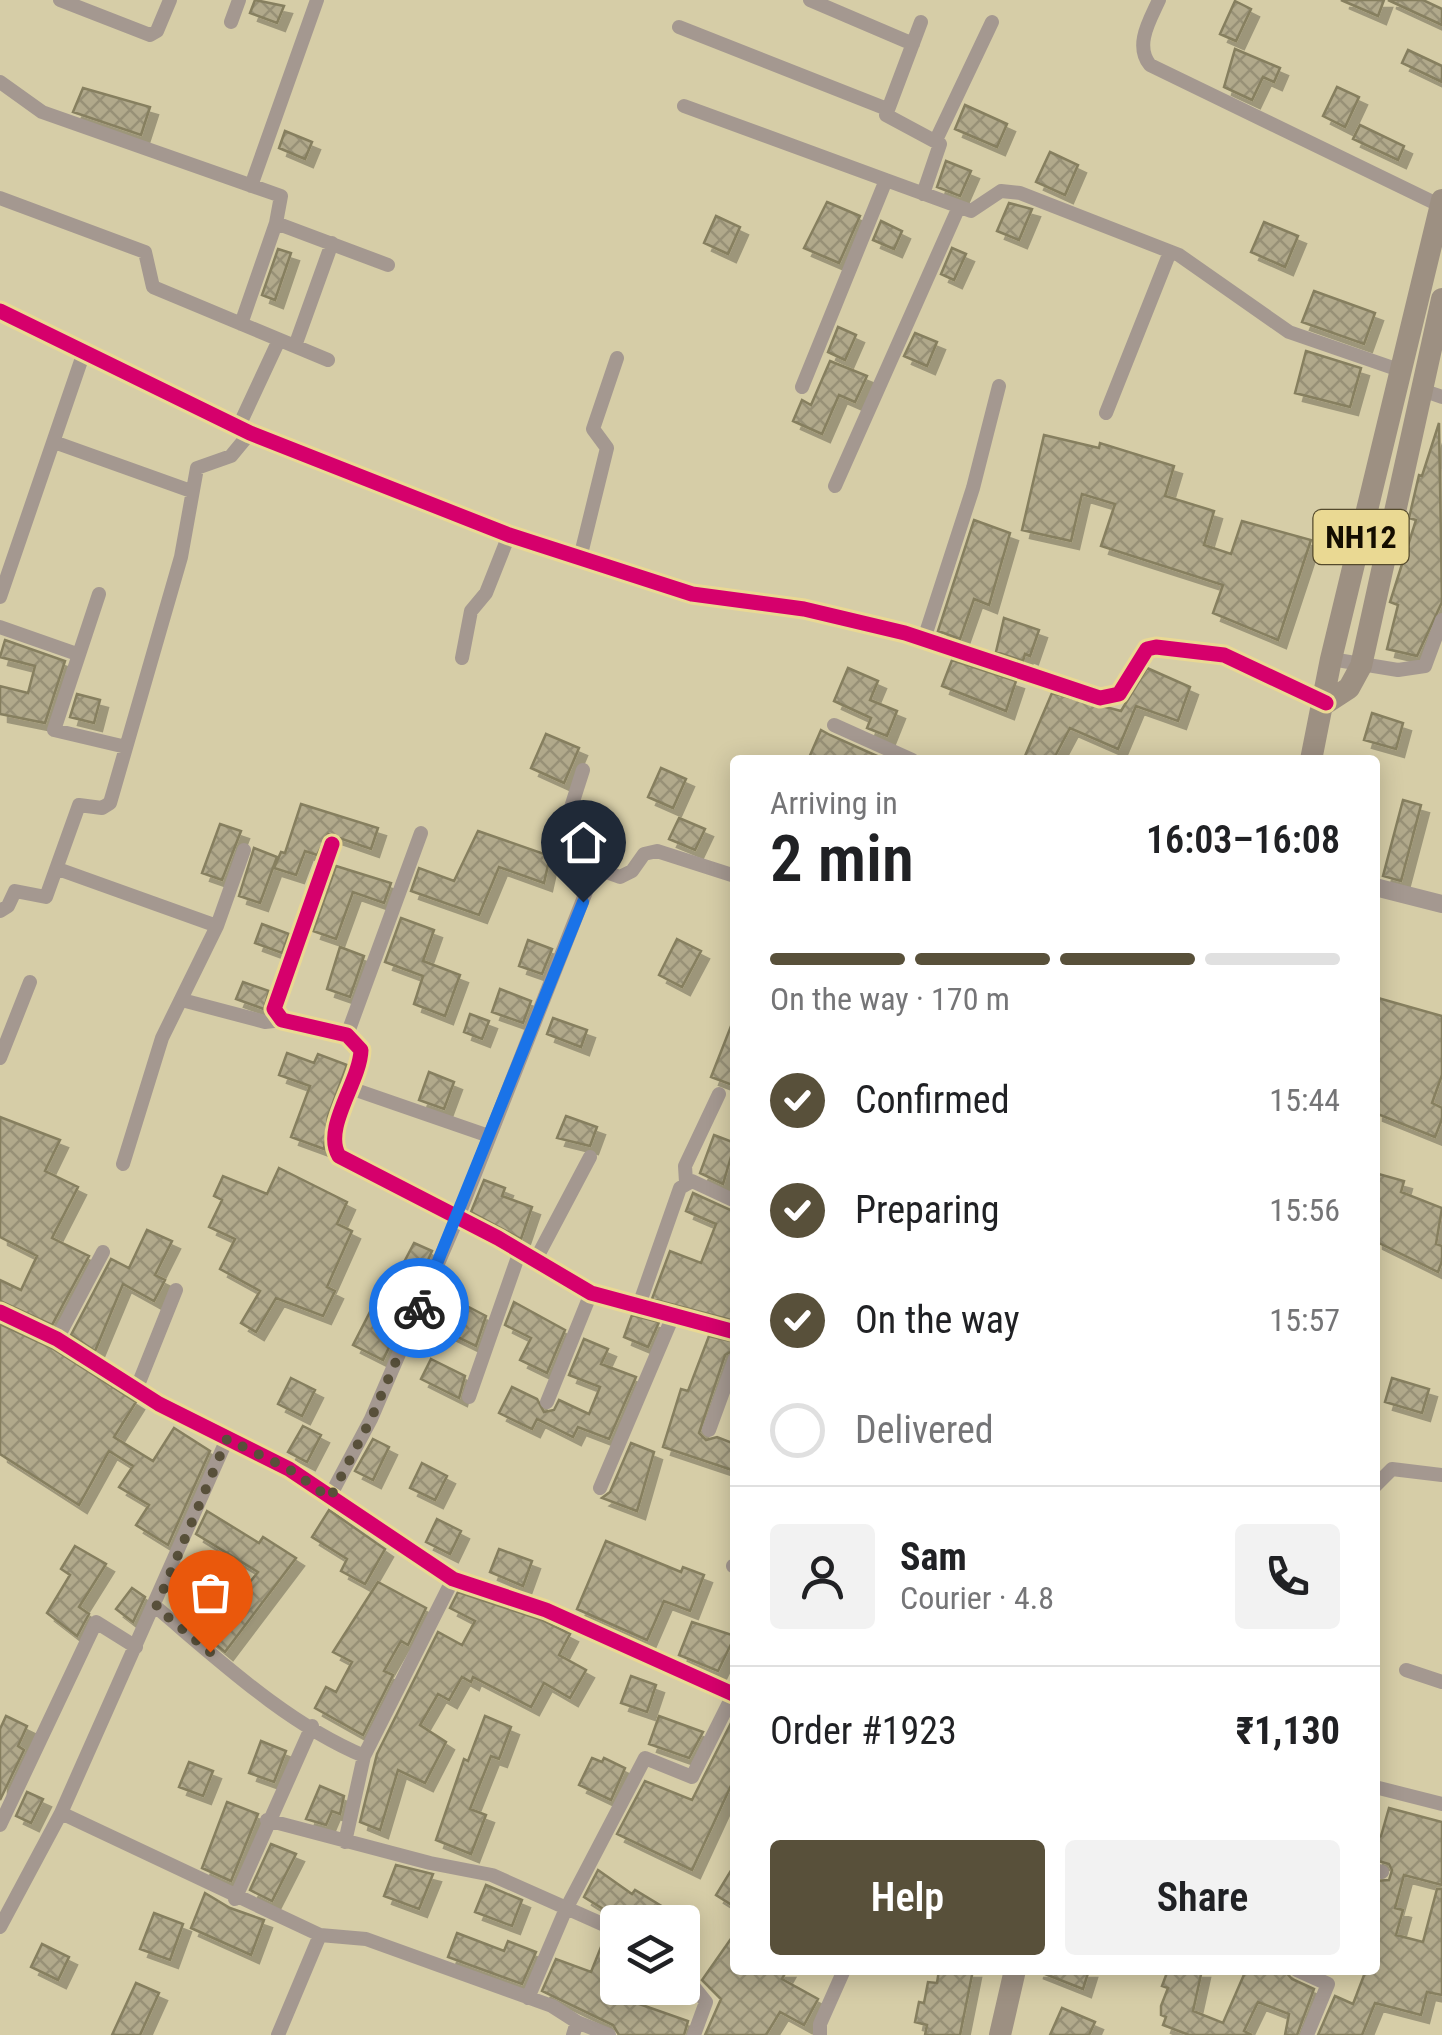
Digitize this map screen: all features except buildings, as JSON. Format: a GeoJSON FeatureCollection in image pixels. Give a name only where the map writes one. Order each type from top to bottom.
{"type":"FeatureCollection","features":[{"type":"Feature","properties":{"kind":"highway","name":"NH12"},"geometry":{"type":"LineString","coordinates":[[1313,755],[1331,660],[1441,203]]}},
{"type":"Feature","properties":{"kind":"highway"},"geometry":{"type":"LineString","coordinates":[[1326,703],[1349,688],[1360,666],[1432,394],[1442,299]]}},
{"type":"Feature","properties":{"kind":"highway"},"geometry":{"type":"LineString","coordinates":[[1000,2035],[1014,1975]]}},
{"type":"Feature","properties":{"kind":"street"},"geometry":{"type":"LineString","coordinates":[[60,0],[150,35],[157,32],[170,0]]}},
{"type":"Feature","properties":{"kind":"street"},"geometry":{"type":"LineString","coordinates":[[230,22],[239,0]]}},
{"type":"Feature","properties":{"kind":"street"},"geometry":{"type":"LineString","coordinates":[[250,186],[317,0]]}},
{"type":"Feature","properties":{"kind":"street"},"geometry":{"type":"LineString","coordinates":[[810,0],[913,44]]}},
{"type":"Feature","properties":{"kind":"street"},"geometry":{"type":"LineString","coordinates":[[1159,0],[1143,44],[1144,57],[1150,64],[1441,203]]}},
{"type":"Feature","properties":{"kind":"street"},"geometry":{"type":"LineString","coordinates":[[921,22],[887,109],[889,119],[936,140]]}},
{"type":"Feature","properties":{"kind":"street"},"geometry":{"type":"LineString","coordinates":[[923,194],[940,152],[936,140],[992,22]]}},
{"type":"Feature","properties":{"kind":"street"},"geometry":{"type":"LineString","coordinates":[[679,26],[887,109]]}},
{"type":"Feature","properties":{"kind":"street"},"geometry":{"type":"LineString","coordinates":[[0,82],[42,112],[281,196],[276,223],[241,324]]}},
{"type":"Feature","properties":{"kind":"street"},"geometry":{"type":"LineString","coordinates":[[684,106],[958,208],[978,209],[996,194],[1014,192],[1197,265],[1262,317],[1289,332],[1402,372]]}},
{"type":"Feature","properties":{"kind":"street"},"geometry":{"type":"LineString","coordinates":[[802,386],[886,180]]}},
{"type":"Feature","properties":{"kind":"street"},"geometry":{"type":"LineString","coordinates":[[0,198],[145,252],[149,284],[328,360]]}},
{"type":"Feature","properties":{"kind":"street"},"geometry":{"type":"LineString","coordinates":[[835,486],[958,208]]}},
{"type":"Feature","properties":{"kind":"street"},"geometry":{"type":"LineString","coordinates":[[276,223],[388,266]]}},
{"type":"Feature","properties":{"kind":"street"},"geometry":{"type":"LineString","coordinates":[[295,346],[332,243]]}},
{"type":"Feature","properties":{"kind":"street"},"geometry":{"type":"LineString","coordinates":[[1106,413],[1170,252]]}},
{"type":"Feature","properties":{"kind":"street"},"geometry":{"type":"LineString","coordinates":[[0,311],[244,430],[509,535],[692,594],[804,609],[924,639],[1100,698],[1119,694],[1147,649],[1192,650],[1246,663],[1326,703]]}},
{"type":"Feature","properties":{"kind":"street"},"geometry":{"type":"LineString","coordinates":[[0,910],[8,906],[16,891],[46,897],[79,805],[102,808],[110,804],[186,540],[191,491],[198,468],[231,456],[279,340]]}},
{"type":"Feature","properties":{"kind":"street"},"geometry":{"type":"LineString","coordinates":[[0,595],[84,352]]}},
{"type":"Feature","properties":{"kind":"street"},"geometry":{"type":"LineString","coordinates":[[580,558],[607,453],[593,429],[617,358]]}},
{"type":"Feature","properties":{"kind":"street"},"geometry":{"type":"LineString","coordinates":[[924,639],[973,488],[999,386]]}},
{"type":"Feature","properties":{"kind":"street"},"geometry":{"type":"LineString","coordinates":[[54,442],[191,491]]}},
{"type":"Feature","properties":{"kind":"street"},"geometry":{"type":"LineString","coordinates":[[462,658],[471,611],[486,593],[509,535]]}},
{"type":"Feature","properties":{"kind":"street"},"geometry":{"type":"LineString","coordinates":[[99,594],[54,730],[126,747]]}},
{"type":"Feature","properties":{"kind":"street"},"geometry":{"type":"LineString","coordinates":[[1331,660],[1398,670],[1425,666],[1442,620]]}},
{"type":"Feature","properties":{"kind":"street"},"geometry":{"type":"LineString","coordinates":[[0,627],[77,654]]}},
{"type":"Feature","properties":{"kind":"street"},"geometry":{"type":"LineString","coordinates":[[834,725],[901,755]]}},
{"type":"Feature","properties":{"kind":"street"},"geometry":{"type":"LineString","coordinates":[[583,770],[558,852],[595,869],[626,875],[644,854],[657,851],[730,874]]}},
{"type":"Feature","properties":{"kind":"street"},"geometry":{"type":"LineString","coordinates":[[348,1035],[421,833]]}},
{"type":"Feature","properties":{"kind":"street"},"geometry":{"type":"LineString","coordinates":[[282,1020],[275,1001],[332,844]]}},
{"type":"Feature","properties":{"kind":"street"},"geometry":{"type":"LineString","coordinates":[[122,1164],[162,1038],[217,926],[244,850]]}},
{"type":"Feature","properties":{"kind":"street"},"geometry":{"type":"LineString","coordinates":[[58,869],[217,926]]}},
{"type":"Feature","properties":{"kind":"street"},"geometry":{"type":"LineString","coordinates":[[330,1498],[371,1419],[458,1217],[595,869]]}},
{"type":"Feature","properties":{"kind":"street"},"geometry":{"type":"LineString","coordinates":[[1380,888],[1442,904]]}},
{"type":"Feature","properties":{"kind":"street"},"geometry":{"type":"LineString","coordinates":[[0,1058],[6,1022],[30,982]]}},
{"type":"Feature","properties":{"kind":"street"},"geometry":{"type":"LineString","coordinates":[[182,1000],[265,1022],[282,1020],[348,1035],[361,1050],[352,1090],[334,1138],[339,1156],[458,1217],[591,1293],[730,1331]]}},
{"type":"Feature","properties":{"kind":"street"},"geometry":{"type":"LineString","coordinates":[[352,1090],[489,1136]]}},
{"type":"Feature","properties":{"kind":"street"},"geometry":{"type":"LineString","coordinates":[[639,1305],[686,1182],[686,1166],[719,1094]]}},
{"type":"Feature","properties":{"kind":"street"},"geometry":{"type":"LineString","coordinates":[[535,1261],[590,1157]]}},
{"type":"Feature","properties":{"kind":"street"},"geometry":{"type":"LineString","coordinates":[[686,1182],[700,1183],[730,1198]]}},
{"type":"Feature","properties":{"kind":"street"},"geometry":{"type":"LineString","coordinates":[[469,1397],[520,1251]]}},
{"type":"Feature","properties":{"kind":"street"},"geometry":{"type":"LineString","coordinates":[[57,1339],[104,1252]]}},
{"type":"Feature","properties":{"kind":"street"},"geometry":{"type":"LineString","coordinates":[[136,1390],[176,1290]]}},
{"type":"Feature","properties":{"kind":"street"},"geometry":{"type":"LineString","coordinates":[[547,1402],[591,1293]]}},
{"type":"Feature","properties":{"kind":"street"},"geometry":{"type":"LineString","coordinates":[[0,1312],[57,1339],[136,1390],[289,1469],[453,1579],[561,1616],[730,1690]]}},
{"type":"Feature","properties":{"kind":"street"},"geometry":{"type":"LineString","coordinates":[[600,1488],[673,1316]]}},
{"type":"Feature","properties":{"kind":"street"},"geometry":{"type":"LineString","coordinates":[[708,1430],[730,1372]]}},
{"type":"Feature","properties":{"kind":"street"},"geometry":{"type":"LineString","coordinates":[[2,1916],[61,1813],[156,1607],[227,1439]]}},
{"type":"Feature","properties":{"kind":"street"},"geometry":{"type":"LineString","coordinates":[[1380,1481],[1392,1470],[1442,1475]]}},
{"type":"Feature","properties":{"kind":"street"},"geometry":{"type":"LineString","coordinates":[[345,1842],[364,1756],[453,1579]]}},
{"type":"Feature","properties":{"kind":"street"},"geometry":{"type":"LineString","coordinates":[[156,1607],[236,1675],[364,1756]]}},
{"type":"Feature","properties":{"kind":"street"},"geometry":{"type":"LineString","coordinates":[[0,1825],[96,1622],[136,1647]]}},
{"type":"Feature","properties":{"kind":"street"},"geometry":{"type":"LineString","coordinates":[[1406,1670],[1442,1682]]}},
{"type":"Feature","properties":{"kind":"street"},"geometry":{"type":"LineString","coordinates":[[528,1998],[565,1911],[645,1758],[692,1778],[730,1700]]}},
{"type":"Feature","properties":{"kind":"street"},"geometry":{"type":"LineString","coordinates":[[236,1898],[267,1820],[312,1726]]}},
{"type":"Feature","properties":{"kind":"street"},"geometry":{"type":"LineString","coordinates":[[1380,1788],[1442,1804]]}},
{"type":"Feature","properties":{"kind":"street"},"geometry":{"type":"LineString","coordinates":[[61,1813],[320,1935],[366,1940],[528,1998],[575,2028],[610,2035]]}},
{"type":"Feature","properties":{"kind":"street"},"geometry":{"type":"LineString","coordinates":[[267,1820],[492,1875],[600,1924]]}},
{"type":"Feature","properties":{"kind":"street"},"geometry":{"type":"LineString","coordinates":[[278,2035],[320,1935]]}},
{"type":"Feature","properties":{"kind":"street"},"geometry":{"type":"LineString","coordinates":[[820,2035],[820,2024],[842,1975]]}},
{"type":"Feature","properties":{"kind":"street"},"geometry":{"type":"LineString","coordinates":[[1307,2035],[1328,1984],[1308,1975]]}},
{"type":"Feature","properties":{"kind":"street"},"geometry":{"type":"LineString","coordinates":[[694,2035],[706,2002],[700,1994]]}},
{"type":"Feature","properties":{"kind":"cycle path"},"geometry":{"type":"LineString","coordinates":[[0,311],[250,433],[509,535],[692,594],[804,609],[905,633],[1100,698],[1119,694],[1147,649],[1156,647],[1224,655],[1326,703]]}},
{"type":"Feature","properties":{"kind":"cycle path"},"geometry":{"type":"LineString","coordinates":[[332,844],[274,1009],[282,1020],[347,1035],[361,1050],[335,1132],[339,1156],[498,1238],[591,1293],[730,1331]]}},
{"type":"Feature","properties":{"kind":"cycle path"},"geometry":{"type":"LineString","coordinates":[[0,1312],[57,1339],[159,1404],[289,1469],[453,1579],[546,1610],[730,1693]]}},
{"type":"Feature","properties":{"kind":"way so far"},"geometry":{"type":"LineString","coordinates":[[210,1652],[156,1607],[227,1439],[289,1469],[330,1498],[371,1419],[419,1308]]}},
{"type":"Feature","properties":{"kind":"route"},"geometry":{"type":"LineString","coordinates":[[419,1308],[518,1071],[583,902]]}}]}
